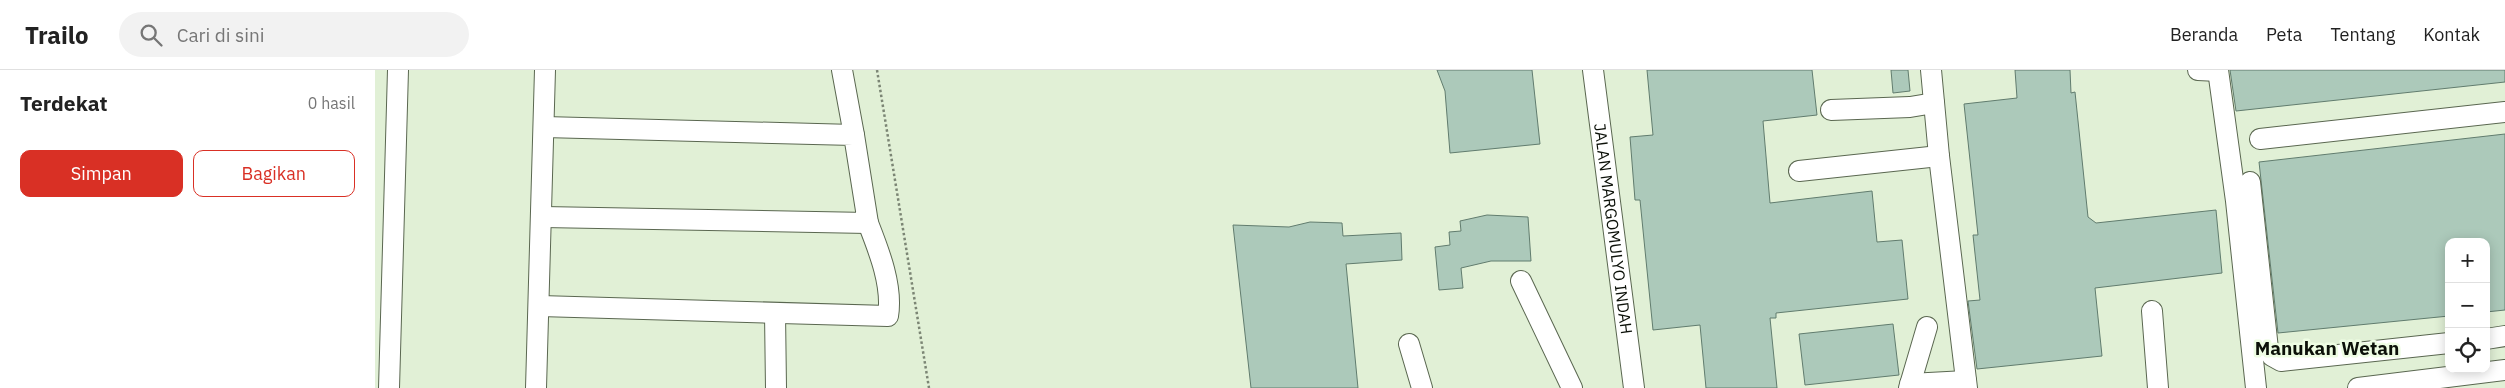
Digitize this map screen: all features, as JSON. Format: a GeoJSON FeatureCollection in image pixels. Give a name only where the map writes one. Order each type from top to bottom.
{"type":"FeatureCollection","features":[{"type":"Feature","properties":{"kind":"street"},"geometry":{"type":"LineString","coordinates":[[389,388],[398,70]]}},
{"type":"Feature","properties":{"kind":"street"},"geometry":{"type":"LineString","coordinates":[[536,388],[541,306],[545,70]]}},
{"type":"Feature","properties":{"kind":"street"},"geometry":{"type":"LineString","coordinates":[[541,306],[888,316],[890,304],[885,277],[879,251],[868,224],[842,70]]}},
{"type":"Feature","properties":{"kind":"street","name":"JALAN MARGOMULYO INDAH"},"geometry":{"type":"LineString","coordinates":[[1593,70],[1634,388]]}},
{"type":"Feature","properties":{"kind":"street"},"geometry":{"type":"LineString","coordinates":[[1927,327],[1909,386],[1967,385],[1939,156],[1931,70]]}},
{"type":"Feature","properties":{"kind":"street"},"geometry":{"type":"LineString","coordinates":[[2198,70],[2218,71],[2236,201],[2256,388]]}},
{"type":"Feature","properties":{"kind":"street"},"geometry":{"type":"LineString","coordinates":[[1831,110],[1910,107],[1934,103]]}},
{"type":"Feature","properties":{"kind":"street"},"geometry":{"type":"LineString","coordinates":[[2260,139],[2505,112]]}},
{"type":"Feature","properties":{"kind":"street"},"geometry":{"type":"LineString","coordinates":[[545,128],[854,135]]}},
{"type":"Feature","properties":{"kind":"street"},"geometry":{"type":"LineString","coordinates":[[1799,171],[1939,156]]}},
{"type":"Feature","properties":{"kind":"street"},"geometry":{"type":"LineString","coordinates":[[2249,182],[2268,349],[2272,356],[2281,361],[2445,342]]}},
{"type":"Feature","properties":{"kind":"street"},"geometry":{"type":"LineString","coordinates":[[543,217],[868,224]]}},
{"type":"Feature","properties":{"kind":"street"},"geometry":{"type":"LineString","coordinates":[[1521,281],[1572,388]]}},
{"type":"Feature","properties":{"kind":"street"},"geometry":{"type":"LineString","coordinates":[[2152,310],[2159,388]]}},
{"type":"Feature","properties":{"kind":"street"},"geometry":{"type":"LineString","coordinates":[[775,314],[775,388]]}},
{"type":"Feature","properties":{"kind":"street"},"geometry":{"type":"LineString","coordinates":[[2490,338],[2505,336]]}},
{"type":"Feature","properties":{"kind":"street"},"geometry":{"type":"LineString","coordinates":[[1409,344],[1422,388]]}},
{"type":"Feature","properties":{"kind":"street"},"geometry":{"type":"LineString","coordinates":[[2358,388],[2423,383],[2505,370]]}},
{"type":"Feature","properties":{"kind":"path"},"geometry":{"type":"LineString","coordinates":[[877,70],[929,388]]}},
{"type":"Feature","properties":{"kind":"building"},"geometry":{"type":"Polygon","coordinates":[[[1437,70],[1532,70],[1540,144],[1450,153],[1445,91],[1437,70]]]}},
{"type":"Feature","properties":{"kind":"building"},"geometry":{"type":"Polygon","coordinates":[[[1647,70],[1812,70],[1817,115],[1763,121],[1770,203],[1872,191],[1877,242],[1902,240],[1908,299],[1776,313],[1776,318],[1770,318],[1777,388],[1706,388],[1700,325],[1653,330],[1640,200],[1635,200],[1630,137],[1653,135],[1647,70]]]}},
{"type":"Feature","properties":{"kind":"building"},"geometry":{"type":"Polygon","coordinates":[[[1891,70],[1908,70],[1910,91],[1893,93],[1891,70]]]}},
{"type":"Feature","properties":{"kind":"building"},"geometry":{"type":"Polygon","coordinates":[[[2015,70],[2070,70],[2071,93],[2075,92],[2088,217],[2096,223],[2216,210],[2222,273],[2095,288],[2102,356],[1977,369],[1968,301],[1980,300],[1973,235],[1978,235],[1964,104],[2017,98],[2015,70]]]}},
{"type":"Feature","properties":{"kind":"building"},"geometry":{"type":"Polygon","coordinates":[[[2230,70],[2505,70],[2505,82],[2236,111],[2230,70]]]}},
{"type":"Feature","properties":{"kind":"building"},"geometry":{"type":"Polygon","coordinates":[[[2505,134],[2505,310],[2490,312],[2490,238],[2445,238],[2445,316],[2278,333],[2259,162],[2505,134]]]}},
{"type":"Feature","properties":{"kind":"building"},"geometry":{"type":"Polygon","coordinates":[[[1487,215],[1528,217],[1531,261],[1491,261],[1461,268],[1463,288],[1439,290],[1435,247],[1450,245],[1449,232],[1461,231],[1460,221],[1487,215]]]}},
{"type":"Feature","properties":{"kind":"building"},"geometry":{"type":"Polygon","coordinates":[[[1310,222],[1342,223],[1343,236],[1401,233],[1402,260],[1346,264],[1358,388],[1251,388],[1233,225],[1289,227],[1310,222]]]}},
{"type":"Feature","properties":{"kind":"building"},"geometry":{"type":"Polygon","coordinates":[[[1893,324],[1899,375],[1805,385],[1799,334],[1893,324]]]}},
{"type":"Feature","properties":{"kind":"district","name":"Manukan Wetan"},"geometry":{"type":"Point","coordinates":[2327,348]}}]}
